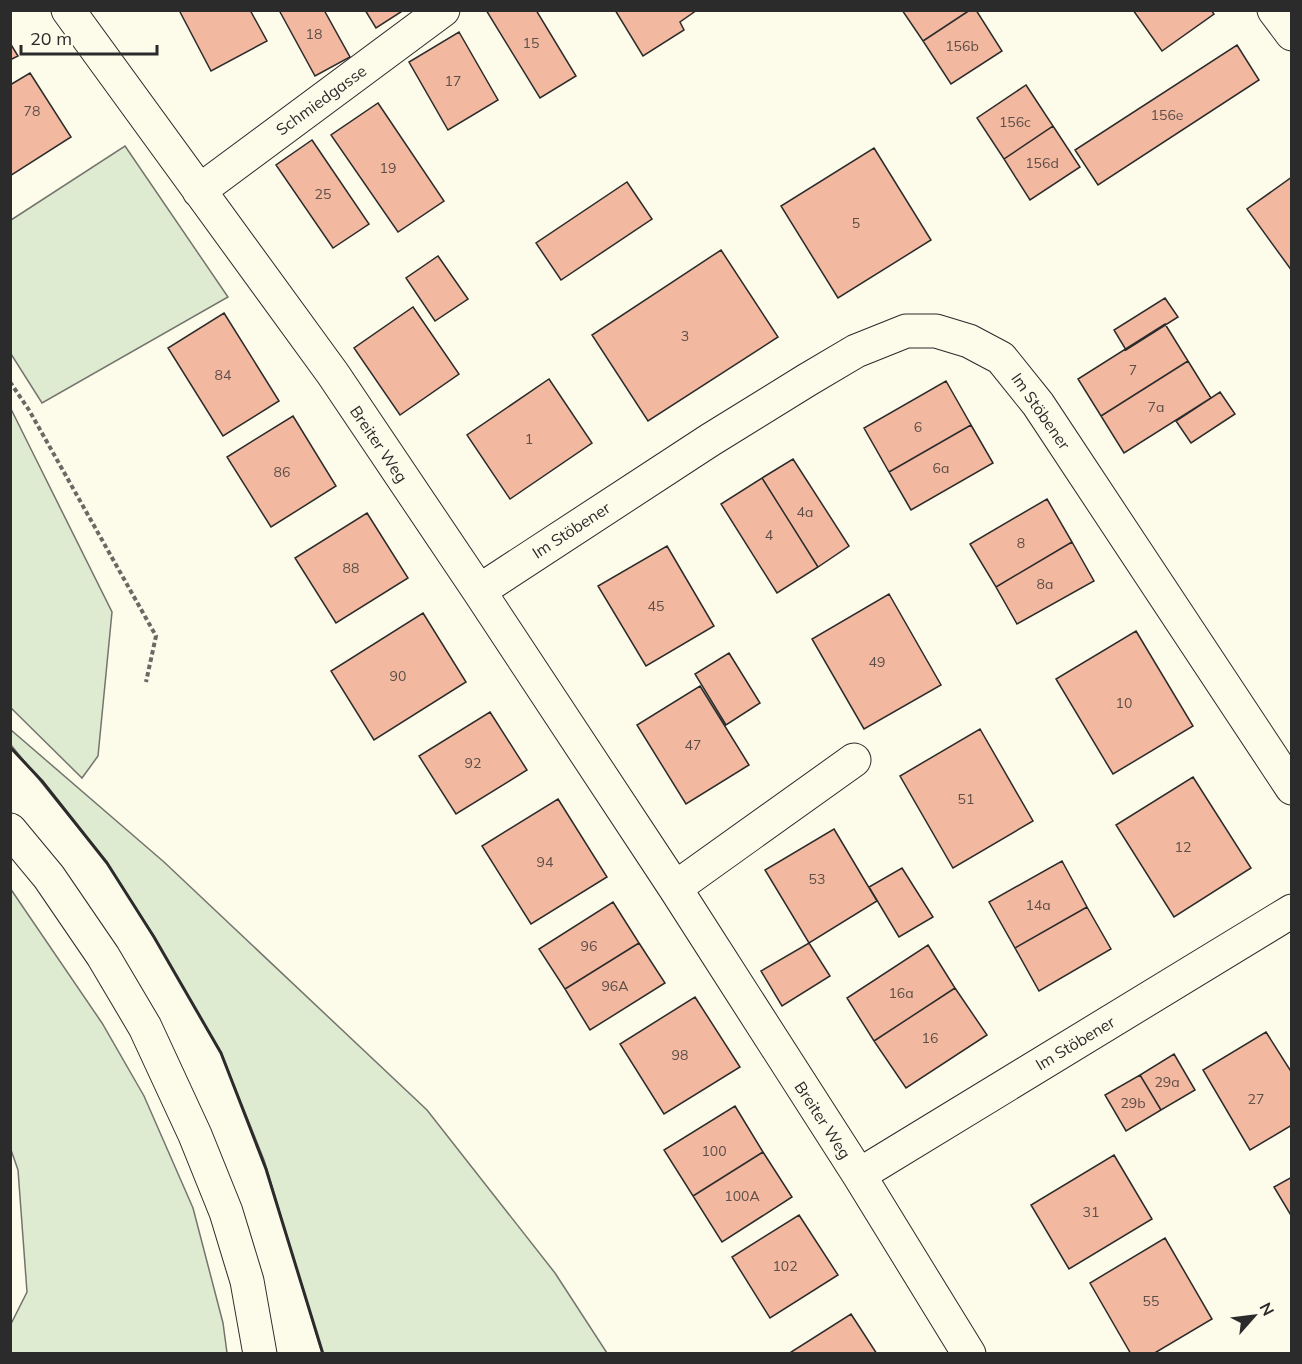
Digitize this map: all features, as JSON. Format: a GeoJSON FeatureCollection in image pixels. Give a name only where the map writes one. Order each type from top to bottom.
{"type":"FeatureCollection","features":[{"type":"Feature","properties":{"kind":"street","name":"Breiter Weg"},"geometry":{"type":"LineString","coordinates":[[68,10],[333,374],[479,591],[675,888],[859,1174],[969,1353]]}},
{"type":"Feature","properties":{"kind":"street","name":"Schmiedgasse"},"geometry":{"type":"LineString","coordinates":[[199,192],[443,10]]}},
{"type":"Feature","properties":{"kind":"street"},"geometry":{"type":"LineString","coordinates":[[1274,10],[1292,34]]}},
{"type":"Feature","properties":{"kind":"street","name":"Im Stöbener"},"geometry":{"type":"LineString","coordinates":[[479,591],[710,440],[856,351],[906,331],[936,331],[969,341],[1001,358],[1020,379],[1292,788]]}},
{"type":"Feature","properties":{"kind":"street"},"geometry":{"type":"LineString","coordinates":[[675,888],[854,760]]}},
{"type":"Feature","properties":{"kind":"street"},"geometry":{"type":"LineString","coordinates":[[10,830],[61,894],[103,956],[145,1027],[195,1134],[226,1212],[247,1281],[260,1353]]}},
{"type":"Feature","properties":{"kind":"street","name":"Im Stöbener"},"geometry":{"type":"LineString","coordinates":[[859,1174],[1292,911]]}},
{"type":"Feature","properties":{"kind":"street"},"geometry":{"type":"LineString","coordinates":[[247,1281],[283,1353]]}},
{"type":"Feature","properties":{"kind":"path"},"geometry":{"type":"LineString","coordinates":[[10,382],[29,410],[156,636],[146,682]]}},
{"type":"Feature","properties":{"kind":"green space"},"geometry":{"type":"Polygon","coordinates":[[[125,146],[228,297],[42,403],[11,354],[11,220],[125,146]]]}},
{"type":"Feature","properties":{"kind":"green space"},"geometry":{"type":"Polygon","coordinates":[[[10,407],[112,612],[98,756],[82,778],[11,708],[10,407]]]}},
{"type":"Feature","properties":{"kind":"green space"},"geometry":{"type":"Polygon","coordinates":[[[11,730],[164,862],[427,1110],[555,1273],[607,1353],[322,1353],[264,1160],[222,1055],[154,937],[107,863],[11,745],[11,730]]]}},
{"type":"Feature","properties":{"kind":"green space"},"geometry":{"type":"Polygon","coordinates":[[[10,888],[102,1023],[144,1096],[193,1208],[223,1323],[227,1353],[11,1353],[11,1324],[27,1292],[18,1170],[10,1147],[10,888]]]}},
{"type":"Feature","properties":{"kind":"building"},"geometry":{"type":"Polygon","coordinates":[[[179,10],[250,10],[267,41],[211,71],[179,10]]]}},
{"type":"Feature","properties":{"kind":"building"},"geometry":{"type":"Polygon","coordinates":[[[279,10],[324,10],[350,57],[315,76],[279,10]]]}},
{"type":"Feature","properties":{"kind":"building"},"geometry":{"type":"Polygon","coordinates":[[[365,10],[404,10],[376,28],[365,10]]]}},
{"type":"Feature","properties":{"kind":"building"},"geometry":{"type":"Polygon","coordinates":[[[486,10],[536,10],[576,76],[540,98],[486,10]]]}},
{"type":"Feature","properties":{"kind":"building"},"geometry":{"type":"Polygon","coordinates":[[[615,10],[697,10],[680,22],[684,30],[643,56],[615,10]]]}},
{"type":"Feature","properties":{"kind":"building"},"geometry":{"type":"Polygon","coordinates":[[[902,10],[970,10],[923,41],[902,10]]]}},
{"type":"Feature","properties":{"kind":"building"},"geometry":{"type":"Polygon","coordinates":[[[970,10],[976,10],[1002,51],[951,84],[923,41],[970,10]]]}},
{"type":"Feature","properties":{"kind":"building"},"geometry":{"type":"Polygon","coordinates":[[[1133,10],[1211,10],[1214,14],[1162,51],[1133,10]]]}},
{"type":"Feature","properties":{"kind":"building"},"geometry":{"type":"Polygon","coordinates":[[[459,32],[498,100],[448,130],[409,62],[459,32]]]}},
{"type":"Feature","properties":{"kind":"building"},"geometry":{"type":"Polygon","coordinates":[[[10,43],[18,56],[10,60],[10,43]]]}},
{"type":"Feature","properties":{"kind":"building"},"geometry":{"type":"Polygon","coordinates":[[[1237,45],[1259,80],[1098,185],[1075,150],[1237,45]]]}},
{"type":"Feature","properties":{"kind":"building"},"geometry":{"type":"Polygon","coordinates":[[[30,73],[71,137],[10,176],[10,85],[30,73]]]}},
{"type":"Feature","properties":{"kind":"building"},"geometry":{"type":"Polygon","coordinates":[[[1026,85],[1053,126],[1004,159],[977,118],[1026,85]]]}},
{"type":"Feature","properties":{"kind":"building"},"geometry":{"type":"Polygon","coordinates":[[[378,103],[444,201],[398,232],[331,135],[378,103]]]}},
{"type":"Feature","properties":{"kind":"building"},"geometry":{"type":"Polygon","coordinates":[[[1053,126],[1080,167],[1030,200],[1004,159],[1053,126]]]}},
{"type":"Feature","properties":{"kind":"building"},"geometry":{"type":"Polygon","coordinates":[[[312,140],[369,224],[333,248],[276,165],[312,140]]]}},
{"type":"Feature","properties":{"kind":"building"},"geometry":{"type":"Polygon","coordinates":[[[874,148],[931,240],[838,298],[781,206],[874,148]]]}},
{"type":"Feature","properties":{"kind":"building"},"geometry":{"type":"Polygon","coordinates":[[[1292,177],[1292,271],[1247,209],[1292,177]]]}},
{"type":"Feature","properties":{"kind":"building"},"geometry":{"type":"Polygon","coordinates":[[[627,182],[652,219],[561,280],[536,243],[627,182]]]}},
{"type":"Feature","properties":{"kind":"building"},"geometry":{"type":"Polygon","coordinates":[[[721,250],[778,337],[648,421],[592,335],[721,250]]]}},
{"type":"Feature","properties":{"kind":"building"},"geometry":{"type":"Polygon","coordinates":[[[438,256],[468,299],[435,321],[406,278],[438,256]]]}},
{"type":"Feature","properties":{"kind":"building"},"geometry":{"type":"Polygon","coordinates":[[[1165,298],[1178,317],[1126,350],[1114,330],[1165,298]]]}},
{"type":"Feature","properties":{"kind":"building"},"geometry":{"type":"Polygon","coordinates":[[[413,307],[459,374],[400,415],[354,348],[413,307]]]}},
{"type":"Feature","properties":{"kind":"building"},"geometry":{"type":"Polygon","coordinates":[[[224,313],[279,401],[223,436],[168,348],[224,313]]]}},
{"type":"Feature","properties":{"kind":"building"},"geometry":{"type":"Polygon","coordinates":[[[1165,324],[1188,361],[1101,416],[1078,379],[1165,324]]]}},
{"type":"Feature","properties":{"kind":"building"},"geometry":{"type":"Polygon","coordinates":[[[1188,361],[1211,398],[1124,453],[1101,416],[1188,361]]]}},
{"type":"Feature","properties":{"kind":"building"},"geometry":{"type":"Polygon","coordinates":[[[549,379],[592,443],[510,499],[467,435],[549,379]]]}},
{"type":"Feature","properties":{"kind":"building"},"geometry":{"type":"Polygon","coordinates":[[[946,381],[971,425],[889,472],[864,428],[946,381]]]}},
{"type":"Feature","properties":{"kind":"building"},"geometry":{"type":"Polygon","coordinates":[[[1220,392],[1235,414],[1191,443],[1176,421],[1220,392]]]}},
{"type":"Feature","properties":{"kind":"building"},"geometry":{"type":"Polygon","coordinates":[[[293,416],[336,486],[271,527],[227,457],[293,416]]]}},
{"type":"Feature","properties":{"kind":"building"},"geometry":{"type":"Polygon","coordinates":[[[971,425],[993,463],[911,510],[889,472],[971,425]]]}},
{"type":"Feature","properties":{"kind":"building"},"geometry":{"type":"Polygon","coordinates":[[[793,459],[849,546],[818,567],[762,478],[793,459]]]}},
{"type":"Feature","properties":{"kind":"building"},"geometry":{"type":"Polygon","coordinates":[[[762,478],[818,567],[777,593],[721,504],[762,478]]]}},
{"type":"Feature","properties":{"kind":"building"},"geometry":{"type":"Polygon","coordinates":[[[1047,499],[1072,542],[996,587],[970,544],[1047,499]]]}},
{"type":"Feature","properties":{"kind":"building"},"geometry":{"type":"Polygon","coordinates":[[[367,513],[408,578],[336,623],[295,558],[367,513]]]}},
{"type":"Feature","properties":{"kind":"building"},"geometry":{"type":"Polygon","coordinates":[[[1072,542],[1094,581],[1017,624],[996,587],[1072,542]]]}},
{"type":"Feature","properties":{"kind":"building"},"geometry":{"type":"Polygon","coordinates":[[[667,546],[714,626],[646,666],[598,586],[667,546]]]}},
{"type":"Feature","properties":{"kind":"building"},"geometry":{"type":"Polygon","coordinates":[[[889,594],[941,685],[864,729],[812,639],[889,594]]]}},
{"type":"Feature","properties":{"kind":"building"},"geometry":{"type":"Polygon","coordinates":[[[423,613],[466,682],[374,740],[331,671],[423,613]]]}},
{"type":"Feature","properties":{"kind":"building"},"geometry":{"type":"Polygon","coordinates":[[[1136,631],[1193,726],[1113,774],[1056,679],[1136,631]]]}},
{"type":"Feature","properties":{"kind":"building"},"geometry":{"type":"Polygon","coordinates":[[[729,653],[760,703],[726,725],[695,674],[729,653]]]}},
{"type":"Feature","properties":{"kind":"building"},"geometry":{"type":"Polygon","coordinates":[[[700,686],[749,765],[686,804],[637,725],[700,686]]]}},
{"type":"Feature","properties":{"kind":"building"},"geometry":{"type":"Polygon","coordinates":[[[490,712],[527,770],[456,814],[419,756],[490,712]]]}},
{"type":"Feature","properties":{"kind":"building"},"geometry":{"type":"Polygon","coordinates":[[[980,729],[1033,821],[953,868],[900,776],[980,729]]]}},
{"type":"Feature","properties":{"kind":"building"},"geometry":{"type":"Polygon","coordinates":[[[1193,777],[1251,868],[1174,917],[1116,825],[1193,777]]]}},
{"type":"Feature","properties":{"kind":"building"},"geometry":{"type":"Polygon","coordinates":[[[558,799],[607,877],[531,924],[482,846],[558,799]]]}},
{"type":"Feature","properties":{"kind":"building"},"geometry":{"type":"Polygon","coordinates":[[[834,829],[877,901],[809,943],[765,870],[834,829]]]}},
{"type":"Feature","properties":{"kind":"building"},"geometry":{"type":"Polygon","coordinates":[[[1062,861],[1087,907],[1015,948],[989,902],[1062,861]]]}},
{"type":"Feature","properties":{"kind":"building"},"geometry":{"type":"Polygon","coordinates":[[[902,868],[933,917],[899,937],[869,887],[902,868]]]}},
{"type":"Feature","properties":{"kind":"building"},"geometry":{"type":"Polygon","coordinates":[[[613,902],[639,943],[565,989],[539,949],[613,902]]]}},
{"type":"Feature","properties":{"kind":"building"},"geometry":{"type":"Polygon","coordinates":[[[1087,907],[1111,949],[1039,991],[1015,948],[1087,907]]]}},
{"type":"Feature","properties":{"kind":"building"},"geometry":{"type":"Polygon","coordinates":[[[639,943],[665,983],[590,1030],[565,989],[639,943]]]}},
{"type":"Feature","properties":{"kind":"building"},"geometry":{"type":"Polygon","coordinates":[[[809,943],[830,976],[782,1006],[761,971],[809,943]]]}},
{"type":"Feature","properties":{"kind":"building"},"geometry":{"type":"Polygon","coordinates":[[[928,945],[955,988],[874,1041],[847,998],[928,945]]]}},
{"type":"Feature","properties":{"kind":"building"},"geometry":{"type":"Polygon","coordinates":[[[955,988],[987,1035],[906,1088],[874,1041],[955,988]]]}},
{"type":"Feature","properties":{"kind":"building"},"geometry":{"type":"Polygon","coordinates":[[[695,997],[740,1067],[664,1114],[620,1044],[695,997]]]}},
{"type":"Feature","properties":{"kind":"building"},"geometry":{"type":"Polygon","coordinates":[[[1266,1032],[1292,1073],[1292,1125],[1250,1150],[1203,1070],[1266,1032]]]}},
{"type":"Feature","properties":{"kind":"building"},"geometry":{"type":"Polygon","coordinates":[[[1174,1054],[1195,1090],[1161,1110],[1140,1075],[1174,1054]]]}},
{"type":"Feature","properties":{"kind":"building"},"geometry":{"type":"Polygon","coordinates":[[[1140,1075],[1161,1110],[1126,1131],[1105,1095],[1140,1075]]]}},
{"type":"Feature","properties":{"kind":"building"},"geometry":{"type":"Polygon","coordinates":[[[735,1106],[763,1152],[693,1196],[664,1150],[735,1106]]]}},
{"type":"Feature","properties":{"kind":"building"},"geometry":{"type":"Polygon","coordinates":[[[763,1152],[792,1197],[722,1242],[693,1196],[763,1152]]]}},
{"type":"Feature","properties":{"kind":"building"},"geometry":{"type":"Polygon","coordinates":[[[1114,1155],[1152,1219],[1069,1269],[1031,1205],[1114,1155]]]}},
{"type":"Feature","properties":{"kind":"building"},"geometry":{"type":"Polygon","coordinates":[[[1292,1177],[1292,1217],[1274,1187],[1292,1177]]]}},
{"type":"Feature","properties":{"kind":"building"},"geometry":{"type":"Polygon","coordinates":[[[799,1215],[838,1275],[770,1318],[732,1257],[799,1215]]]}},
{"type":"Feature","properties":{"kind":"building"},"geometry":{"type":"Polygon","coordinates":[[[1165,1238],[1212,1319],[1153,1354],[1131,1354],[1090,1283],[1165,1238]]]}},
{"type":"Feature","properties":{"kind":"building"},"geometry":{"type":"Polygon","coordinates":[[[851,1314],[877,1354],[788,1354],[851,1314]]]}},
{"type":"Feature","properties":{"kind":"wall"},"geometry":{"type":"LineString","coordinates":[[10,747],[42,781],[107,863],[154,937],[221,1053],[266,1169],[323,1354]]}}]}
